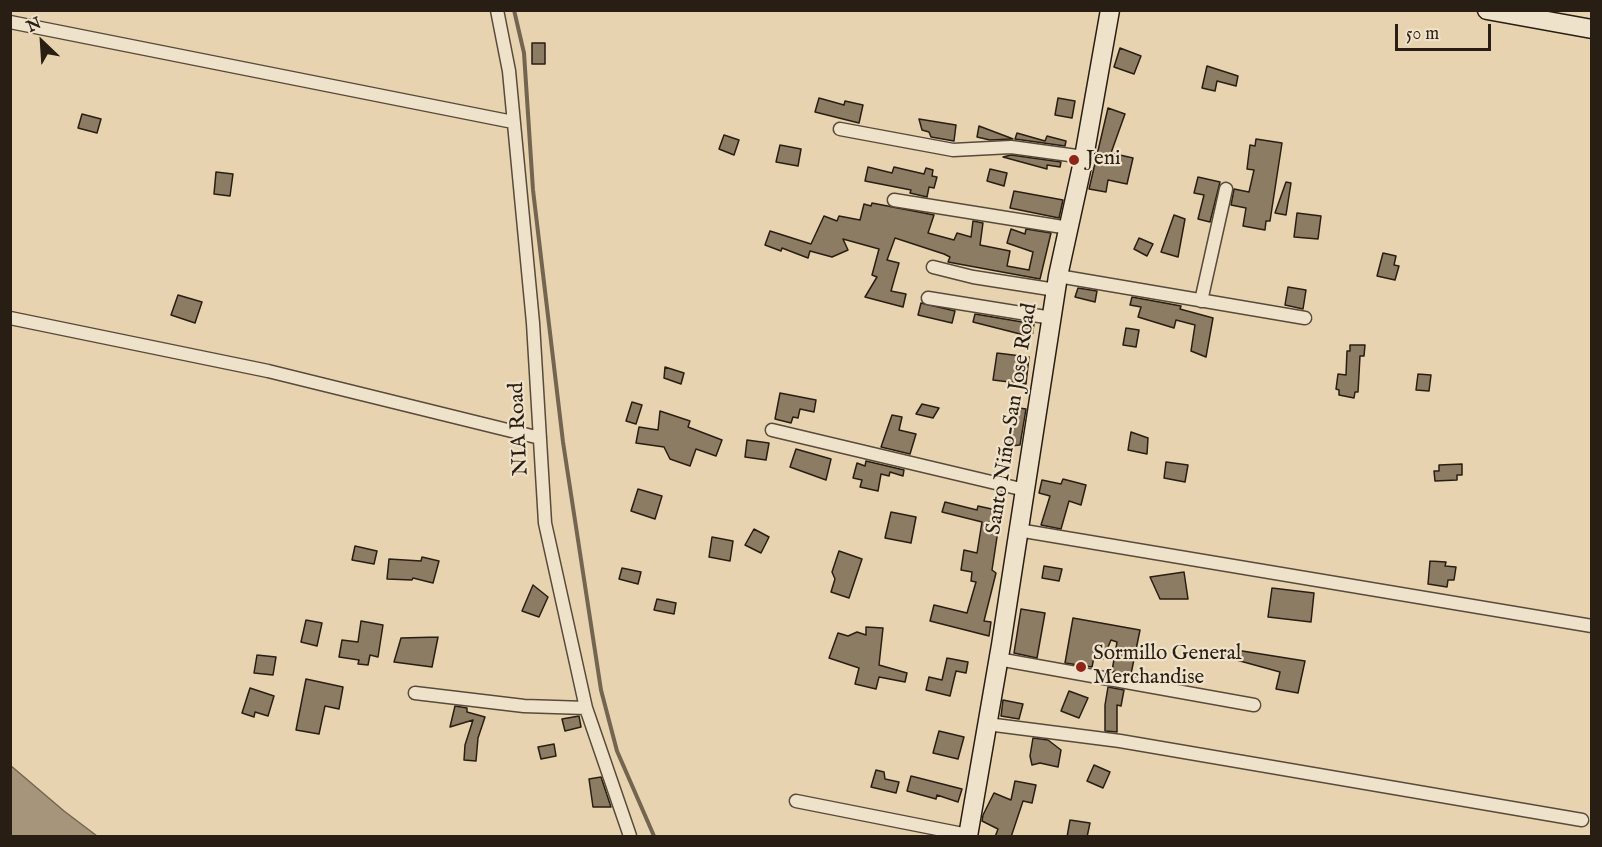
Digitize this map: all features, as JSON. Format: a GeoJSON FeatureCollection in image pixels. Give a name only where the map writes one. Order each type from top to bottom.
{"type":"FeatureCollection","features":[{"type":"Feature","properties":{"kind":"main road","name":"Santo Niño-San Jose Road"},"geometry":{"type":"LineString","coordinates":[[968,836],[1057,283],[1084,157],[1110,10]]}},
{"type":"Feature","properties":{"kind":"main road"},"geometry":{"type":"LineString","coordinates":[[1487,10],[1592,28]]}},
{"type":"Feature","properties":{"kind":"street","name":"NIA Road"},"geometry":{"type":"LineString","coordinates":[[497,10],[507,62],[533,323],[545,523],[586,708],[630,837]]}},
{"type":"Feature","properties":{"kind":"street"},"geometry":{"type":"LineString","coordinates":[[10,22],[513,122]]}},
{"type":"Feature","properties":{"kind":"street"},"geometry":{"type":"LineString","coordinates":[[840,129],[953,150],[1011,147],[1084,157]]}},
{"type":"Feature","properties":{"kind":"street"},"geometry":{"type":"LineString","coordinates":[[1201,301],[1226,189]]}},
{"type":"Feature","properties":{"kind":"street"},"geometry":{"type":"LineString","coordinates":[[894,200],[1069,228]]}},
{"type":"Feature","properties":{"kind":"street"},"geometry":{"type":"LineString","coordinates":[[933,267],[973,277],[1057,283],[1201,301],[1305,318]]}},
{"type":"Feature","properties":{"kind":"street"},"geometry":{"type":"LineString","coordinates":[[928,298],[1052,318]]}},
{"type":"Feature","properties":{"kind":"street"},"geometry":{"type":"LineString","coordinates":[[10,318],[268,371],[540,438]]}},
{"type":"Feature","properties":{"kind":"street"},"geometry":{"type":"LineString","coordinates":[[772,430],[1025,490]]}},
{"type":"Feature","properties":{"kind":"street"},"geometry":{"type":"LineString","coordinates":[[1018,530],[1592,626]]}},
{"type":"Feature","properties":{"kind":"street"},"geometry":{"type":"LineString","coordinates":[[998,659],[1254,705]]}},
{"type":"Feature","properties":{"kind":"street"},"geometry":{"type":"LineString","coordinates":[[415,693],[513,705],[586,708]]}},
{"type":"Feature","properties":{"kind":"street"},"geometry":{"type":"LineString","coordinates":[[987,724],[1109,740],[1582,820]]}},
{"type":"Feature","properties":{"kind":"street"},"geometry":{"type":"LineString","coordinates":[[796,801],[968,836]]}},
{"type":"Feature","properties":{"kind":"shaded area"},"geometry":{"type":"Polygon","coordinates":[[[10,765],[64,811],[97,836],[11,836],[10,765]]]}},
{"type":"Feature","properties":{"kind":"building"},"geometry":{"type":"Polygon","coordinates":[[[532,43],[545,43],[545,64],[532,64],[532,43]]]}},
{"type":"Feature","properties":{"kind":"building"},"geometry":{"type":"Polygon","coordinates":[[[1120,48],[1141,56],[1134,74],[1114,67],[1120,48]]]}},
{"type":"Feature","properties":{"kind":"building"},"geometry":{"type":"Polygon","coordinates":[[[1207,66],[1238,76],[1236,86],[1217,81],[1215,91],[1202,88],[1207,66]]]}},
{"type":"Feature","properties":{"kind":"building"},"geometry":{"type":"Polygon","coordinates":[[[819,98],[844,105],[845,101],[863,105],[859,123],[815,112],[819,98]]]}},
{"type":"Feature","properties":{"kind":"building"},"geometry":{"type":"Polygon","coordinates":[[[1058,98],[1075,101],[1072,118],[1055,115],[1058,98]]]}},
{"type":"Feature","properties":{"kind":"building"},"geometry":{"type":"Polygon","coordinates":[[[1108,108],[1125,114],[1111,153],[1133,158],[1127,184],[1108,180],[1106,192],[1089,189],[1108,108]]]}},
{"type":"Feature","properties":{"kind":"building"},"geometry":{"type":"Polygon","coordinates":[[[82,114],[101,119],[97,133],[78,128],[82,114]]]}},
{"type":"Feature","properties":{"kind":"building"},"geometry":{"type":"Polygon","coordinates":[[[919,119],[956,125],[954,141],[931,137],[929,132],[922,130],[919,119]]]}},
{"type":"Feature","properties":{"kind":"building"},"geometry":{"type":"Polygon","coordinates":[[[979,126],[1013,139],[990,140],[977,137],[979,126]]]}},
{"type":"Feature","properties":{"kind":"building"},"geometry":{"type":"Polygon","coordinates":[[[1017,133],[1045,141],[1047,136],[1066,141],[1065,146],[1015,139],[1017,133]]]}},
{"type":"Feature","properties":{"kind":"building"},"geometry":{"type":"Polygon","coordinates":[[[724,135],[739,140],[734,155],[719,149],[724,135]]]}},
{"type":"Feature","properties":{"kind":"building"},"geometry":{"type":"Polygon","coordinates":[[[1256,139],[1282,143],[1270,221],[1266,221],[1265,230],[1243,226],[1246,208],[1231,205],[1234,189],[1249,192],[1254,170],[1247,169],[1250,145],[1255,146],[1256,139]]]}},
{"type":"Feature","properties":{"kind":"building"},"geometry":{"type":"Polygon","coordinates":[[[780,145],[801,149],[798,166],[776,162],[780,145]]]}},
{"type":"Feature","properties":{"kind":"building"},"geometry":{"type":"Polygon","coordinates":[[[1011,155],[1061,162],[1060,167],[1047,165],[1047,169],[1003,157],[1011,155]]]}},
{"type":"Feature","properties":{"kind":"building"},"geometry":{"type":"Polygon","coordinates":[[[868,167],[892,173],[894,167],[924,174],[926,168],[933,170],[932,176],[937,177],[934,188],[929,187],[927,197],[910,193],[911,190],[865,181],[868,167]]]}},
{"type":"Feature","properties":{"kind":"building"},"geometry":{"type":"Polygon","coordinates":[[[990,169],[1007,173],[1004,186],[987,181],[990,169]]]}},
{"type":"Feature","properties":{"kind":"building"},"geometry":{"type":"Polygon","coordinates":[[[216,172],[233,174],[230,196],[214,194],[216,172]]]}},
{"type":"Feature","properties":{"kind":"building"},"geometry":{"type":"Polygon","coordinates":[[[1198,177],[1220,182],[1210,222],[1198,219],[1204,195],[1194,193],[1198,177]]]}},
{"type":"Feature","properties":{"kind":"building"},"geometry":{"type":"Polygon","coordinates":[[[1286,182],[1291,183],[1286,215],[1275,213],[1286,182]]]}},
{"type":"Feature","properties":{"kind":"building"},"geometry":{"type":"Polygon","coordinates":[[[1014,191],[1063,200],[1059,218],[1010,208],[1014,191]]]}},
{"type":"Feature","properties":{"kind":"building"},"geometry":{"type":"Polygon","coordinates":[[[872,203],[934,215],[928,233],[954,240],[957,233],[971,237],[973,221],[983,223],[980,245],[1010,251],[1007,266],[1029,270],[1033,252],[1007,243],[1011,229],[1025,234],[1026,229],[1051,233],[1040,279],[948,262],[950,257],[944,254],[895,238],[887,260],[899,263],[891,291],[906,294],[903,307],[865,297],[877,277],[872,275],[879,249],[843,239],[848,250],[832,257],[810,251],[808,258],[782,248],[781,251],[765,245],[770,231],[811,244],[824,216],[837,221],[839,216],[860,220],[864,204],[871,206],[872,203]]]}},
{"type":"Feature","properties":{"kind":"building"},"geometry":{"type":"Polygon","coordinates":[[[1297,213],[1321,216],[1318,239],[1294,237],[1297,213]]]}},
{"type":"Feature","properties":{"kind":"building"},"geometry":{"type":"Polygon","coordinates":[[[1174,215],[1185,219],[1178,257],[1161,252],[1174,215]]]}},
{"type":"Feature","properties":{"kind":"building"},"geometry":{"type":"Polygon","coordinates":[[[1139,238],[1153,244],[1147,256],[1134,249],[1139,238]]]}},
{"type":"Feature","properties":{"kind":"building"},"geometry":{"type":"Polygon","coordinates":[[[1383,253],[1396,256],[1394,265],[1399,266],[1395,280],[1377,276],[1383,253]]]}},
{"type":"Feature","properties":{"kind":"building"},"geometry":{"type":"Polygon","coordinates":[[[1288,287],[1306,290],[1303,309],[1285,305],[1288,287]]]}},
{"type":"Feature","properties":{"kind":"building"},"geometry":{"type":"Polygon","coordinates":[[[1078,288],[1097,291],[1095,302],[1075,297],[1078,288]]]}},
{"type":"Feature","properties":{"kind":"building"},"geometry":{"type":"Polygon","coordinates":[[[178,295],[202,302],[195,323],[171,315],[178,295]]]}},
{"type":"Feature","properties":{"kind":"building"},"geometry":{"type":"Polygon","coordinates":[[[1132,297],[1181,306],[1180,309],[1213,318],[1206,357],[1191,351],[1195,325],[1176,320],[1174,328],[1138,317],[1141,307],[1130,305],[1132,297]]]}},
{"type":"Feature","properties":{"kind":"building"},"geometry":{"type":"Polygon","coordinates":[[[921,303],[955,311],[952,323],[918,315],[921,303]]]}},
{"type":"Feature","properties":{"kind":"building"},"geometry":{"type":"Polygon","coordinates":[[[975,314],[1034,324],[1032,337],[973,322],[975,314]]]}},
{"type":"Feature","properties":{"kind":"building"},"geometry":{"type":"Polygon","coordinates":[[[1126,328],[1139,330],[1136,347],[1123,345],[1126,328]]]}},
{"type":"Feature","properties":{"kind":"building"},"geometry":{"type":"Polygon","coordinates":[[[1350,345],[1365,345],[1364,356],[1360,356],[1358,392],[1355,392],[1354,398],[1339,395],[1339,390],[1336,389],[1338,374],[1346,375],[1347,351],[1350,351],[1350,345]]]}},
{"type":"Feature","properties":{"kind":"building"},"geometry":{"type":"Polygon","coordinates":[[[997,353],[1029,357],[1026,384],[993,380],[997,353]]]}},
{"type":"Feature","properties":{"kind":"building"},"geometry":{"type":"Polygon","coordinates":[[[665,367],[684,373],[681,384],[664,378],[665,367]]]}},
{"type":"Feature","properties":{"kind":"building"},"geometry":{"type":"Polygon","coordinates":[[[1418,374],[1431,375],[1429,391],[1416,390],[1418,374]]]}},
{"type":"Feature","properties":{"kind":"building"},"geometry":{"type":"Polygon","coordinates":[[[780,393],[816,400],[814,412],[800,409],[798,418],[793,417],[791,423],[775,419],[780,393]]]}},
{"type":"Feature","properties":{"kind":"building"},"geometry":{"type":"Polygon","coordinates":[[[632,402],[642,405],[636,424],[626,421],[632,402]]]}},
{"type":"Feature","properties":{"kind":"building"},"geometry":{"type":"Polygon","coordinates":[[[922,404],[939,408],[933,418],[916,414],[922,404]]]}},
{"type":"Feature","properties":{"kind":"building"},"geometry":{"type":"Polygon","coordinates":[[[1019,408],[1026,409],[1020,445],[1009,446],[1019,408]]]}},
{"type":"Feature","properties":{"kind":"building"},"geometry":{"type":"Polygon","coordinates":[[[660,411],[690,421],[688,427],[722,440],[716,456],[696,449],[690,466],[670,459],[664,447],[636,443],[639,427],[658,430],[660,411]]]}},
{"type":"Feature","properties":{"kind":"building"},"geometry":{"type":"Polygon","coordinates":[[[892,415],[902,417],[899,430],[916,434],[910,454],[881,447],[892,415]]]}},
{"type":"Feature","properties":{"kind":"building"},"geometry":{"type":"Polygon","coordinates":[[[1131,432],[1148,438],[1147,454],[1128,450],[1131,432]]]}},
{"type":"Feature","properties":{"kind":"building"},"geometry":{"type":"Polygon","coordinates":[[[747,440],[769,443],[766,460],[745,457],[747,440]]]}},
{"type":"Feature","properties":{"kind":"building"},"geometry":{"type":"Polygon","coordinates":[[[796,449],[831,459],[826,480],[790,467],[796,449]]]}},
{"type":"Feature","properties":{"kind":"building"},"geometry":{"type":"Polygon","coordinates":[[[866,461],[904,470],[903,476],[890,472],[889,476],[881,474],[878,491],[860,487],[862,480],[853,478],[857,463],[865,466],[866,461]]]}},
{"type":"Feature","properties":{"kind":"building"},"geometry":{"type":"Polygon","coordinates":[[[1166,462],[1188,465],[1185,482],[1164,478],[1166,462]]]}},
{"type":"Feature","properties":{"kind":"building"},"geometry":{"type":"Polygon","coordinates":[[[1462,464],[1462,475],[1457,475],[1457,480],[1435,481],[1434,471],[1439,471],[1439,465],[1462,464]]]}},
{"type":"Feature","properties":{"kind":"building"},"geometry":{"type":"Polygon","coordinates":[[[1063,479],[1086,485],[1081,505],[1069,501],[1061,529],[1041,525],[1050,496],[1039,493],[1042,480],[1061,484],[1063,479]]]}},
{"type":"Feature","properties":{"kind":"building"},"geometry":{"type":"Polygon","coordinates":[[[638,489],[662,496],[655,519],[631,511],[638,489]]]}},
{"type":"Feature","properties":{"kind":"building"},"geometry":{"type":"Polygon","coordinates":[[[945,502],[977,510],[978,506],[1001,511],[992,570],[996,573],[984,621],[991,622],[989,636],[930,621],[934,605],[967,613],[976,582],[971,581],[972,572],[961,570],[964,550],[977,553],[982,522],[942,512],[945,502]]]}},
{"type":"Feature","properties":{"kind":"building"},"geometry":{"type":"Polygon","coordinates":[[[891,512],[916,517],[911,543],[885,538],[891,512]]]}},
{"type":"Feature","properties":{"kind":"building"},"geometry":{"type":"Polygon","coordinates":[[[754,529],[769,537],[761,553],[745,545],[754,529]]]}},
{"type":"Feature","properties":{"kind":"building"},"geometry":{"type":"Polygon","coordinates":[[[712,537],[733,541],[730,561],[709,557],[712,537]]]}},
{"type":"Feature","properties":{"kind":"building"},"geometry":{"type":"Polygon","coordinates":[[[355,546],[377,551],[374,564],[352,560],[355,546]]]}},
{"type":"Feature","properties":{"kind":"building"},"geometry":{"type":"Polygon","coordinates":[[[839,551],[862,559],[849,598],[831,592],[835,579],[832,572],[839,551]]]}},
{"type":"Feature","properties":{"kind":"building"},"geometry":{"type":"Polygon","coordinates":[[[422,557],[439,561],[433,583],[413,578],[412,580],[387,579],[389,559],[421,561],[422,557]]]}},
{"type":"Feature","properties":{"kind":"building"},"geometry":{"type":"Polygon","coordinates":[[[1430,561],[1446,562],[1445,566],[1456,567],[1454,580],[1448,580],[1447,587],[1428,584],[1430,561]]]}},
{"type":"Feature","properties":{"kind":"building"},"geometry":{"type":"Polygon","coordinates":[[[1044,566],[1062,569],[1059,581],[1042,578],[1044,566]]]}},
{"type":"Feature","properties":{"kind":"building"},"geometry":{"type":"Polygon","coordinates":[[[622,568],[641,572],[638,584],[619,579],[622,568]]]}},
{"type":"Feature","properties":{"kind":"building"},"geometry":{"type":"Polygon","coordinates":[[[1184,572],[1188,599],[1160,599],[1150,577],[1184,572]]]}},
{"type":"Feature","properties":{"kind":"building"},"geometry":{"type":"Polygon","coordinates":[[[533,585],[548,597],[539,617],[522,611],[533,585]]]}},
{"type":"Feature","properties":{"kind":"building"},"geometry":{"type":"Polygon","coordinates":[[[1272,588],[1314,593],[1311,622],[1268,617],[1272,588]]]}},
{"type":"Feature","properties":{"kind":"building"},"geometry":{"type":"Polygon","coordinates":[[[657,599],[676,603],[674,614],[654,610],[657,599]]]}},
{"type":"Feature","properties":{"kind":"building"},"geometry":{"type":"Polygon","coordinates":[[[1021,609],[1045,613],[1037,658],[1014,653],[1021,609]]]}},
{"type":"Feature","properties":{"kind":"building"},"geometry":{"type":"Polygon","coordinates":[[[1073,618],[1140,630],[1131,674],[1112,671],[1117,642],[1111,640],[1103,659],[1094,657],[1092,667],[1065,663],[1073,618]]]}},
{"type":"Feature","properties":{"kind":"building"},"geometry":{"type":"Polygon","coordinates":[[[306,620],[322,623],[317,646],[301,642],[306,620]]]}},
{"type":"Feature","properties":{"kind":"building"},"geometry":{"type":"Polygon","coordinates":[[[361,621],[383,625],[378,657],[370,655],[368,665],[358,664],[359,660],[339,657],[342,640],[358,642],[361,621]]]}},
{"type":"Feature","properties":{"kind":"building"},"geometry":{"type":"Polygon","coordinates":[[[866,627],[883,628],[879,665],[907,673],[905,682],[879,677],[876,689],[855,684],[859,668],[829,658],[838,633],[848,636],[857,632],[866,635],[866,627]]]}},
{"type":"Feature","properties":{"kind":"building"},"geometry":{"type":"Polygon","coordinates":[[[438,637],[432,667],[394,662],[401,638],[438,637]]]}},
{"type":"Feature","properties":{"kind":"building"},"geometry":{"type":"Polygon","coordinates":[[[1236,650],[1305,661],[1298,693],[1276,689],[1280,672],[1211,653],[1236,650]]]}},
{"type":"Feature","properties":{"kind":"building"},"geometry":{"type":"Polygon","coordinates":[[[257,655],[276,657],[273,675],[254,673],[257,655]]]}},
{"type":"Feature","properties":{"kind":"building"},"geometry":{"type":"Polygon","coordinates":[[[947,658],[968,662],[966,673],[956,671],[950,696],[926,690],[929,677],[942,680],[947,658]]]}},
{"type":"Feature","properties":{"kind":"building"},"geometry":{"type":"Polygon","coordinates":[[[306,679],[343,687],[339,709],[325,706],[319,734],[296,730],[306,679]]]}},
{"type":"Feature","properties":{"kind":"building"},"geometry":{"type":"Polygon","coordinates":[[[1108,687],[1124,690],[1121,706],[1117,705],[1117,732],[1105,731],[1108,687]]]}},
{"type":"Feature","properties":{"kind":"building"},"geometry":{"type":"Polygon","coordinates":[[[250,688],[274,696],[268,716],[255,712],[254,717],[242,713],[250,688]]]}},
{"type":"Feature","properties":{"kind":"building"},"geometry":{"type":"Polygon","coordinates":[[[1069,691],[1088,698],[1079,718],[1061,711],[1069,691]]]}},
{"type":"Feature","properties":{"kind":"building"},"geometry":{"type":"Polygon","coordinates":[[[1003,700],[1023,704],[1019,719],[1001,716],[1003,700]]]}},
{"type":"Feature","properties":{"kind":"building"},"geometry":{"type":"Polygon","coordinates":[[[455,706],[467,708],[467,712],[485,717],[478,738],[476,761],[464,760],[465,745],[473,720],[450,727],[455,706]]]}},
{"type":"Feature","properties":{"kind":"building"},"geometry":{"type":"Polygon","coordinates":[[[579,716],[581,727],[565,731],[562,719],[579,716]]]}},
{"type":"Feature","properties":{"kind":"building"},"geometry":{"type":"Polygon","coordinates":[[[939,731],[964,737],[958,759],[933,753],[939,731]]]}},
{"type":"Feature","properties":{"kind":"building"},"geometry":{"type":"Polygon","coordinates":[[[1033,738],[1048,740],[1061,750],[1058,767],[1040,763],[1032,765],[1030,756],[1033,738]]]}},
{"type":"Feature","properties":{"kind":"building"},"geometry":{"type":"Polygon","coordinates":[[[554,744],[556,756],[541,759],[538,747],[554,744]]]}},
{"type":"Feature","properties":{"kind":"building"},"geometry":{"type":"Polygon","coordinates":[[[1094,765],[1110,772],[1103,788],[1087,781],[1094,765]]]}},
{"type":"Feature","properties":{"kind":"building"},"geometry":{"type":"Polygon","coordinates":[[[876,770],[884,772],[885,779],[899,782],[896,793],[871,787],[876,770]]]}},
{"type":"Feature","properties":{"kind":"building"},"geometry":{"type":"Polygon","coordinates":[[[911,776],[962,789],[958,802],[937,795],[936,799],[907,791],[911,776]]]}},
{"type":"Feature","properties":{"kind":"building"},"geometry":{"type":"Polygon","coordinates":[[[601,777],[611,807],[593,807],[589,779],[601,777]]]}},
{"type":"Feature","properties":{"kind":"building"},"geometry":{"type":"Polygon","coordinates":[[[1015,781],[1036,785],[1032,803],[1023,801],[1011,837],[995,837],[998,829],[982,821],[983,815],[994,793],[1011,800],[1015,781]]]}},
{"type":"Feature","properties":{"kind":"building"},"geometry":{"type":"Polygon","coordinates":[[[1070,820],[1090,823],[1087,837],[1067,837],[1070,820]]]}},
{"type":"Feature","properties":{"kind":"waterway"},"geometry":{"type":"LineString","coordinates":[[514,10],[524,53],[533,190],[563,442],[601,690],[617,751],[654,836]]}},
{"type":"Feature","properties":{"kind":"place","name":"Jeni"},"geometry":{"type":"Point","coordinates":[1074,160]}},
{"type":"Feature","properties":{"kind":"place","name":"Sormillo General Merchandise"},"geometry":{"type":"Point","coordinates":[1081,667]}}]}
